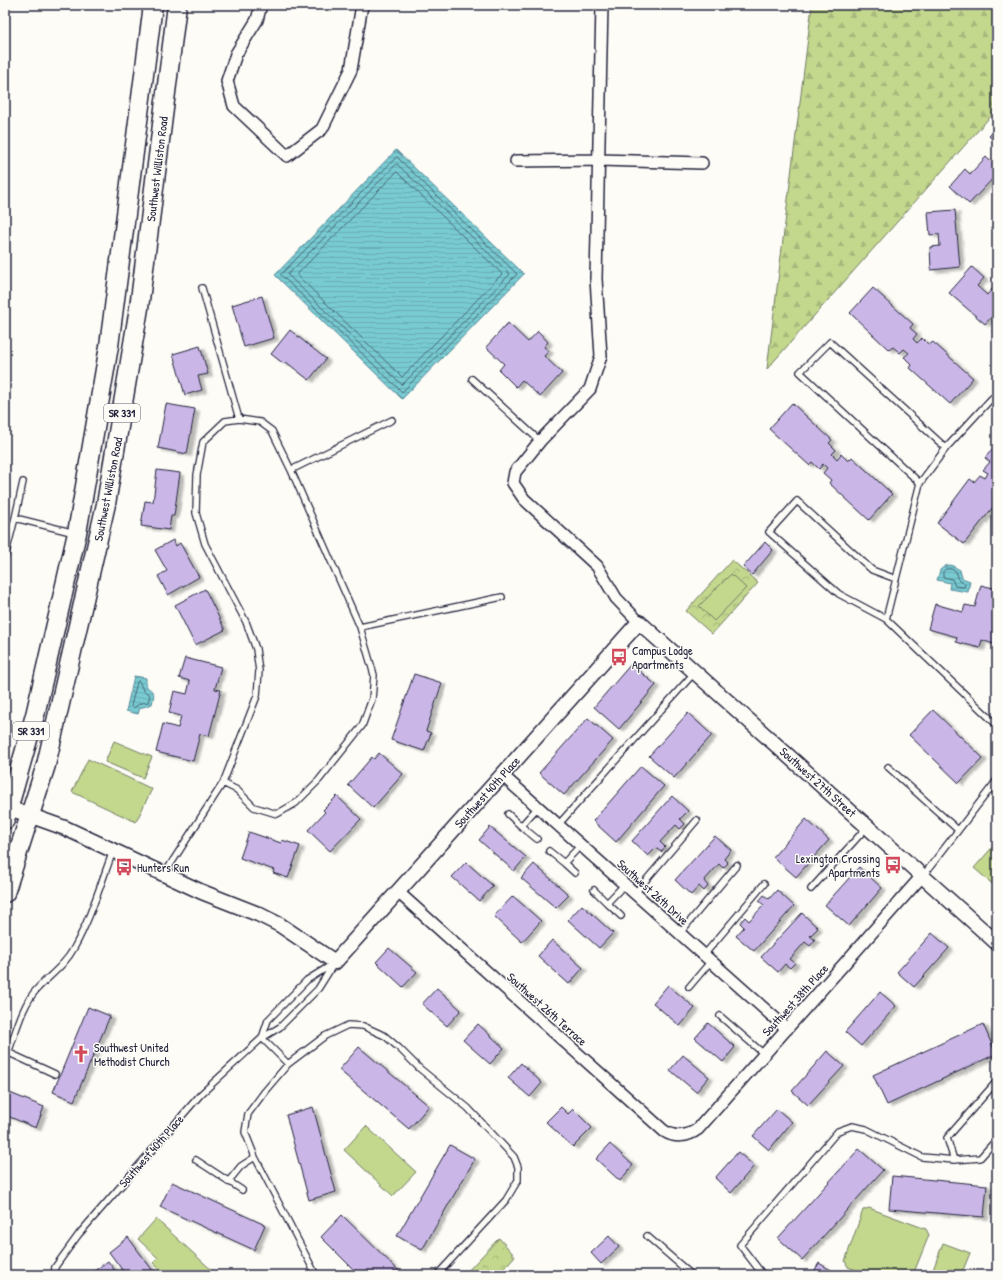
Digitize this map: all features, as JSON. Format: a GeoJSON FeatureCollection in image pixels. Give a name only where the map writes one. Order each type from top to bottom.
{"type":"FeatureCollection","features":[{"type":"Feature","properties":{"kind":"highway","name":"Southwest Williston Road"},"geometry":{"type":"LineString","coordinates":[[6,811],[35,715],[77,533],[110,346],[154,5]]}},
{"type":"Feature","properties":{"kind":"highway","name":"Southwest Williston Road"},"geometry":{"type":"LineString","coordinates":[[5,893],[46,764],[90,578],[115,452],[139,308],[177,5]]}},
{"type":"Feature","properties":{"kind":"street"},"geometry":{"type":"LineString","coordinates":[[261,5],[257,20],[236,54],[227,81],[234,106],[286,156],[322,129],[352,70],[362,5]]}},
{"type":"Feature","properties":{"kind":"street"},"geometry":{"type":"LineString","coordinates":[[602,5],[600,160],[596,279],[602,356],[590,389],[540,440],[515,472],[514,483],[524,499],[597,566],[616,598],[639,622]]}},
{"type":"Feature","properties":{"kind":"street"},"geometry":{"type":"LineString","coordinates":[[516,161],[600,160],[702,163]]}},
{"type":"Feature","properties":{"kind":"street","name":"Southwest 27th Street"},"geometry":{"type":"LineString","coordinates":[[639,622],[997,943]]}},
{"type":"Feature","properties":{"kind":"street","name":"Southwest 40th Place"},"geometry":{"type":"LineString","coordinates":[[335,962],[639,622]]}},
{"type":"Feature","properties":{"kind":"street","name":"Southwest 26th Drive"},"geometry":{"type":"LineString","coordinates":[[502,775],[787,1029]]}},
{"type":"Feature","properties":{"kind":"street"},"geometry":{"type":"LineString","coordinates":[[6,811],[31,814],[164,875],[275,922],[335,962]]}},
{"type":"Feature","properties":{"kind":"street","name":"Southwest 38th Place"},"geometry":{"type":"LineString","coordinates":[[682,1136],[698,1129],[922,876]]}},
{"type":"Feature","properties":{"kind":"street","name":"Southwest 26th Terrace"},"geometry":{"type":"LineString","coordinates":[[398,892],[664,1131],[682,1136]]}},
{"type":"Feature","properties":{"kind":"lane"},"geometry":{"type":"LineString","coordinates":[[202,288],[239,419]]}},
{"type":"Feature","properties":{"kind":"lane"},"geometry":{"type":"LineString","coordinates":[[920,483],[800,372],[830,342],[946,448]]}},
{"type":"Feature","properties":{"kind":"lane"},"geometry":{"type":"LineString","coordinates":[[472,379],[540,440]]}},
{"type":"Feature","properties":{"kind":"lane"},"geometry":{"type":"LineString","coordinates":[[886,619],[920,483],[946,448],[992,398]]}},
{"type":"Feature","properties":{"kind":"lane"},"geometry":{"type":"LineString","coordinates":[[164,875],[223,783],[257,696],[259,671],[256,649],[246,622],[205,544],[196,513],[197,475],[203,442],[225,421],[239,419],[260,422],[272,431],[291,470],[360,627],[374,675],[372,699],[362,726],[319,780],[296,803],[277,814],[254,807],[237,790],[223,783]]}},
{"type":"Feature","properties":{"kind":"lane"},"geometry":{"type":"LineString","coordinates":[[291,470],[392,420]]}},
{"type":"Feature","properties":{"kind":"lane"},"geometry":{"type":"LineString","coordinates":[[5,557],[23,482]]}},
{"type":"Feature","properties":{"kind":"lane"},"geometry":{"type":"LineString","coordinates":[[896,579],[872,570],[797,502],[769,532],[839,594],[886,619],[996,722]]}},
{"type":"Feature","properties":{"kind":"lane"},"geometry":{"type":"LineString","coordinates":[[15,518],[77,533]]}},
{"type":"Feature","properties":{"kind":"lane"},"geometry":{"type":"LineString","coordinates":[[360,627],[502,597]]}},
{"type":"Feature","properties":{"kind":"lane"},"geometry":{"type":"LineString","coordinates":[[558,825],[696,672]]}},
{"type":"Feature","properties":{"kind":"lane"},"geometry":{"type":"LineString","coordinates":[[888,766],[958,830]]}},
{"type":"Feature","properties":{"kind":"lane"},"geometry":{"type":"LineString","coordinates":[[922,876],[997,780]]}},
{"type":"Feature","properties":{"kind":"lane"},"geometry":{"type":"LineString","coordinates":[[522,826],[538,807]]}},
{"type":"Feature","properties":{"kind":"lane"},"geometry":{"type":"LineString","coordinates":[[508,814],[537,839]]}},
{"type":"Feature","properties":{"kind":"lane"},"geometry":{"type":"LineString","coordinates":[[635,893],[697,820]]}},
{"type":"Feature","properties":{"kind":"lane"},"geometry":{"type":"LineString","coordinates":[[811,890],[868,826]]}},
{"type":"Feature","properties":{"kind":"lane"},"geometry":{"type":"LineString","coordinates":[[564,864],[581,845]]}},
{"type":"Feature","properties":{"kind":"lane"},"geometry":{"type":"LineString","coordinates":[[55,1074],[7,1052],[28,1003],[37,989],[62,966],[74,948],[92,909],[113,851]]}},
{"type":"Feature","properties":{"kind":"lane"},"geometry":{"type":"LineString","coordinates":[[549,851],[575,873]]}},
{"type":"Feature","properties":{"kind":"lane"},"geometry":{"type":"LineString","coordinates":[[680,933],[737,865]]}},
{"type":"Feature","properties":{"kind":"lane"},"geometry":{"type":"LineString","coordinates":[[607,903],[625,884]]}},
{"type":"Feature","properties":{"kind":"lane"},"geometry":{"type":"LineString","coordinates":[[689,987],[708,958],[764,884]]}},
{"type":"Feature","properties":{"kind":"lane"},"geometry":{"type":"LineString","coordinates":[[594,890],[621,916]]}},
{"type":"Feature","properties":{"kind":"lane","name":"Southwest 40th Place"},"geometry":{"type":"LineString","coordinates":[[262,1038],[268,1020],[307,980],[335,962]]}},
{"type":"Feature","properties":{"kind":"lane","name":"Southwest 40th Place"},"geometry":{"type":"LineString","coordinates":[[54,1275],[55,1267],[78,1234],[201,1094],[262,1038],[280,1027],[318,989],[335,962]]}},
{"type":"Feature","properties":{"kind":"lane"},"geometry":{"type":"LineString","coordinates":[[720,1016],[764,1054]]}},
{"type":"Feature","properties":{"kind":"lane"},"geometry":{"type":"LineString","coordinates":[[316,1275],[255,1157],[245,1132],[248,1114],[265,1090],[288,1064],[310,1046],[336,1029],[348,1025],[363,1026],[385,1036],[419,1068],[468,1108],[514,1157],[518,1167],[518,1180],[514,1189],[506,1200],[437,1275]]}},
{"type":"Feature","properties":{"kind":"lane"},"geometry":{"type":"LineString","coordinates":[[262,1038],[288,1064]]}},
{"type":"Feature","properties":{"kind":"lane"},"geometry":{"type":"LineString","coordinates":[[954,1160],[947,1138],[997,1081]]}},
{"type":"Feature","properties":{"kind":"lane"},"geometry":{"type":"LineString","coordinates":[[763,1275],[740,1245],[838,1131],[852,1126],[866,1129],[922,1157],[954,1160],[980,1158],[997,1139]]}},
{"type":"Feature","properties":{"kind":"lane"},"geometry":{"type":"LineString","coordinates":[[228,1182],[241,1166],[255,1157]]}},
{"type":"Feature","properties":{"kind":"lane"},"geometry":{"type":"LineString","coordinates":[[196,1160],[242,1190]]}},
{"type":"Feature","properties":{"kind":"lane"},"geometry":{"type":"LineString","coordinates":[[646,1236],[692,1275]]}},
{"type":"Feature","properties":{"kind":"green space"},"geometry":{"type":"Polygon","coordinates":[[[812,5],[997,5],[997,109],[767,369],[812,5]]]}},
{"type":"Feature","properties":{"kind":"green space"},"geometry":{"type":"Polygon","coordinates":[[[732,560],[758,583],[712,634],[686,611],[732,560]]]}},
{"type":"Feature","properties":{"kind":"green space"},"geometry":{"type":"Polygon","coordinates":[[[731,574],[746,588],[714,621],[699,606],[731,574]]]}},
{"type":"Feature","properties":{"kind":"green space"},"geometry":{"type":"Polygon","coordinates":[[[114,741],[152,757],[143,778],[105,762],[114,741]]]}},
{"type":"Feature","properties":{"kind":"green space"},"geometry":{"type":"Polygon","coordinates":[[[88,759],[152,789],[136,822],[72,792],[88,759]]]}},
{"type":"Feature","properties":{"kind":"green space"},"geometry":{"type":"Polygon","coordinates":[[[997,842],[997,888],[974,868],[997,842]]]}},
{"type":"Feature","properties":{"kind":"green space"},"geometry":{"type":"Polygon","coordinates":[[[366,1126],[416,1172],[393,1196],[344,1150],[366,1126]]]}},
{"type":"Feature","properties":{"kind":"green space"},"geometry":{"type":"Polygon","coordinates":[[[869,1208],[926,1229],[929,1235],[913,1275],[869,1275],[848,1267],[845,1261],[863,1210],[869,1208]]]}},
{"type":"Feature","properties":{"kind":"green space"},"geometry":{"type":"Polygon","coordinates":[[[156,1219],[217,1275],[166,1275],[153,1263],[158,1258],[138,1239],[156,1219]]]}},
{"type":"Feature","properties":{"kind":"green space"},"geometry":{"type":"Polygon","coordinates":[[[499,1238],[515,1256],[498,1275],[464,1275],[499,1238]]]}},
{"type":"Feature","properties":{"kind":"green space"},"geometry":{"type":"Polygon","coordinates":[[[943,1243],[970,1253],[961,1275],[931,1275],[943,1243]]]}},
{"type":"Feature","properties":{"kind":"water"},"geometry":{"type":"Polygon","coordinates":[[[396,150],[524,274],[402,399],[275,275],[396,150]]]}},
{"type":"Feature","properties":{"kind":"water"},"geometry":{"type":"Polygon","coordinates":[[[951,565],[960,570],[962,578],[970,581],[968,592],[949,589],[950,583],[937,580],[940,570],[945,566],[951,565]]]}},
{"type":"Feature","properties":{"kind":"water"},"geometry":{"type":"Polygon","coordinates":[[[134,676],[146,678],[146,686],[154,693],[152,704],[140,708],[138,714],[126,711],[134,676]]]}},
{"type":"Feature","properties":{"kind":"building"},"geometry":{"type":"Polygon","coordinates":[[[997,129],[997,144],[989,136],[997,129]]]}},
{"type":"Feature","properties":{"kind":"building"},"geometry":{"type":"Polygon","coordinates":[[[986,157],[997,168],[997,174],[969,204],[950,186],[965,169],[970,174],[986,157]]]}},
{"type":"Feature","properties":{"kind":"building"},"geometry":{"type":"Polygon","coordinates":[[[955,210],[960,267],[931,270],[930,247],[940,246],[939,234],[930,235],[928,212],[955,210]]]}},
{"type":"Feature","properties":{"kind":"building"},"geometry":{"type":"Polygon","coordinates":[[[972,267],[984,278],[977,286],[987,295],[994,287],[997,290],[997,311],[985,324],[949,293],[972,267]]]}},
{"type":"Feature","properties":{"kind":"building"},"geometry":{"type":"Polygon","coordinates":[[[873,288],[913,324],[910,328],[917,334],[913,339],[917,343],[922,338],[929,345],[933,342],[973,378],[950,404],[910,368],[912,365],[904,357],[909,353],[904,349],[900,353],[893,347],[889,350],[850,313],[873,288]]]}},
{"type":"Feature","properties":{"kind":"building"},"geometry":{"type":"Polygon","coordinates":[[[262,296],[274,338],[244,347],[232,305],[262,296]]]}},
{"type":"Feature","properties":{"kind":"building"},"geometry":{"type":"Polygon","coordinates":[[[508,323],[528,342],[538,331],[548,342],[544,347],[549,351],[544,356],[562,373],[540,397],[522,380],[516,387],[499,370],[504,364],[486,347],[508,323]]]}},
{"type":"Feature","properties":{"kind":"building"},"geometry":{"type":"Polygon","coordinates":[[[997,326],[997,335],[992,331],[997,326]]]}},
{"type":"Feature","properties":{"kind":"building"},"geometry":{"type":"Polygon","coordinates":[[[290,330],[326,359],[309,380],[286,362],[284,364],[271,354],[290,330]]]}},
{"type":"Feature","properties":{"kind":"building"},"geometry":{"type":"Polygon","coordinates":[[[200,346],[208,374],[198,376],[202,390],[185,395],[173,354],[200,346]]]}},
{"type":"Feature","properties":{"kind":"building"},"geometry":{"type":"Polygon","coordinates":[[[792,403],[832,440],[829,443],[836,450],[832,454],[837,459],[841,454],[848,461],[852,457],[892,494],[869,520],[829,483],[831,480],[823,473],[827,468],[823,464],[819,469],[812,462],[809,465],[769,429],[792,403]]]}},
{"type":"Feature","properties":{"kind":"building"},"geometry":{"type":"Polygon","coordinates":[[[166,404],[195,409],[187,454],[158,448],[166,404]]]}},
{"type":"Feature","properties":{"kind":"building"},"geometry":{"type":"Polygon","coordinates":[[[997,443],[997,484],[995,486],[997,488],[997,494],[994,498],[997,502],[964,544],[937,523],[970,479],[974,482],[980,475],[985,478],[988,473],[983,470],[990,462],[985,458],[997,443]]]}},
{"type":"Feature","properties":{"kind":"building"},"geometry":{"type":"Polygon","coordinates":[[[157,470],[180,473],[174,516],[171,516],[169,530],[141,526],[145,501],[153,502],[157,470]]]}},
{"type":"Feature","properties":{"kind":"building"},"geometry":{"type":"Polygon","coordinates":[[[173,540],[176,546],[180,543],[199,577],[168,595],[158,576],[167,571],[155,550],[173,540]]]}},
{"type":"Feature","properties":{"kind":"building"},"geometry":{"type":"Polygon","coordinates":[[[765,542],[773,550],[752,575],[743,567],[765,542]]]}},
{"type":"Feature","properties":{"kind":"building"},"geometry":{"type":"Polygon","coordinates":[[[981,585],[997,589],[997,630],[993,644],[982,640],[980,648],[956,642],[957,637],[928,629],[935,604],[963,612],[965,605],[975,607],[981,585]]]}},
{"type":"Feature","properties":{"kind":"building"},"geometry":{"type":"Polygon","coordinates":[[[205,589],[225,630],[195,645],[175,605],[205,589]]]}},
{"type":"Feature","properties":{"kind":"building"},"geometry":{"type":"Polygon","coordinates":[[[185,658],[221,667],[215,689],[221,690],[209,736],[200,734],[193,761],[156,752],[163,724],[178,728],[181,716],[169,713],[174,691],[187,694],[190,681],[179,678],[185,658]]]}},
{"type":"Feature","properties":{"kind":"building"},"geometry":{"type":"Polygon","coordinates":[[[631,664],[656,685],[619,729],[594,707],[631,664]]]}},
{"type":"Feature","properties":{"kind":"building"},"geometry":{"type":"Polygon","coordinates":[[[414,674],[442,683],[426,731],[431,733],[424,751],[391,740],[414,674]]]}},
{"type":"Feature","properties":{"kind":"building"},"geometry":{"type":"Polygon","coordinates":[[[933,710],[983,758],[959,783],[909,735],[933,710]]]}},
{"type":"Feature","properties":{"kind":"building"},"geometry":{"type":"Polygon","coordinates":[[[688,713],[712,735],[674,778],[649,756],[688,713]]]}},
{"type":"Feature","properties":{"kind":"building"},"geometry":{"type":"Polygon","coordinates":[[[588,718],[613,740],[564,795],[539,773],[588,718]]]}},
{"type":"Feature","properties":{"kind":"building"},"geometry":{"type":"Polygon","coordinates":[[[379,753],[403,774],[373,808],[348,785],[372,757],[374,759],[379,753]]]}},
{"type":"Feature","properties":{"kind":"building"},"geometry":{"type":"Polygon","coordinates":[[[641,766],[664,786],[616,842],[593,821],[641,766]]]}},
{"type":"Feature","properties":{"kind":"building"},"geometry":{"type":"Polygon","coordinates":[[[337,796],[361,819],[330,851],[308,830],[325,812],[323,810],[337,796]]]}},
{"type":"Feature","properties":{"kind":"building"},"geometry":{"type":"Polygon","coordinates":[[[672,796],[688,811],[680,819],[685,824],[680,829],[676,825],[660,842],[665,847],[661,852],[656,848],[648,856],[632,841],[672,796]]]}},
{"type":"Feature","properties":{"kind":"building"},"geometry":{"type":"Polygon","coordinates":[[[806,819],[829,840],[796,877],[773,857],[806,819]]]}},
{"type":"Feature","properties":{"kind":"building"},"geometry":{"type":"Polygon","coordinates":[[[490,827],[526,857],[514,871],[479,840],[490,827]]]}},
{"type":"Feature","properties":{"kind":"building"},"geometry":{"type":"Polygon","coordinates":[[[249,832],[281,843],[282,840],[300,846],[288,878],[273,873],[274,870],[240,858],[249,832]]]}},
{"type":"Feature","properties":{"kind":"building"},"geometry":{"type":"Polygon","coordinates":[[[715,836],[731,850],[724,859],[728,863],[723,868],[719,864],[704,881],[708,886],[704,891],[699,886],[691,895],[675,880],[715,836]]]}},
{"type":"Feature","properties":{"kind":"building"},"geometry":{"type":"Polygon","coordinates":[[[466,862],[493,886],[479,901],[452,877],[466,862]]]}},
{"type":"Feature","properties":{"kind":"building"},"geometry":{"type":"Polygon","coordinates":[[[534,864],[569,895],[556,908],[521,878],[534,864]]]}},
{"type":"Feature","properties":{"kind":"building"},"geometry":{"type":"Polygon","coordinates":[[[859,867],[882,888],[849,926],[825,905],[859,867]]]}},
{"type":"Feature","properties":{"kind":"building"},"geometry":{"type":"Polygon","coordinates":[[[777,890],[794,906],[754,951],[736,936],[744,927],[740,923],[745,917],[749,921],[764,905],[759,901],[764,895],[769,899],[777,890]]]}},
{"type":"Feature","properties":{"kind":"building"},"geometry":{"type":"Polygon","coordinates":[[[513,896],[541,921],[522,942],[494,916],[513,896]]]}},
{"type":"Feature","properties":{"kind":"building"},"geometry":{"type":"Polygon","coordinates":[[[582,905],[613,933],[599,948],[568,920],[582,905]]]}},
{"type":"Feature","properties":{"kind":"building"},"geometry":{"type":"Polygon","coordinates":[[[802,913],[818,928],[810,936],[815,940],[810,946],[805,942],[790,959],[795,963],[790,968],[785,964],[778,972],[761,957],[802,913]]]}},
{"type":"Feature","properties":{"kind":"building"},"geometry":{"type":"Polygon","coordinates":[[[932,933],[949,948],[914,987],[897,972],[932,933]]]}},
{"type":"Feature","properties":{"kind":"building"},"geometry":{"type":"Polygon","coordinates":[[[552,940],[583,968],[569,984],[538,956],[552,940]]]}},
{"type":"Feature","properties":{"kind":"building"},"geometry":{"type":"Polygon","coordinates":[[[389,948],[417,972],[403,987],[376,962],[389,948]]]}},
{"type":"Feature","properties":{"kind":"building"},"geometry":{"type":"Polygon","coordinates":[[[668,985],[695,1008],[680,1026],[653,1003],[668,985]]]}},
{"type":"Feature","properties":{"kind":"building"},"geometry":{"type":"Polygon","coordinates":[[[437,988],[461,1010],[447,1026],[422,1004],[437,988]]]}},
{"type":"Feature","properties":{"kind":"building"},"geometry":{"type":"Polygon","coordinates":[[[880,992],[896,1006],[861,1046],[845,1032],[880,992]]]}},
{"type":"Feature","properties":{"kind":"building","name":"Southwest United Methodist Church"},"geometry":{"type":"Polygon","coordinates":[[[88,1007],[110,1016],[74,1101],[53,1092],[88,1007]]]}},
{"type":"Feature","properties":{"kind":"building"},"geometry":{"type":"Polygon","coordinates":[[[708,1023],[735,1047],[723,1062],[695,1038],[708,1023]]]}},
{"type":"Feature","properties":{"kind":"building"},"geometry":{"type":"Polygon","coordinates":[[[478,1024],[504,1048],[490,1064],[463,1040],[478,1024]]]}},
{"type":"Feature","properties":{"kind":"building"},"geometry":{"type":"Polygon","coordinates":[[[983,1024],[996,1054],[887,1105],[873,1075],[983,1024]]]}},
{"type":"Feature","properties":{"kind":"building"},"geometry":{"type":"Polygon","coordinates":[[[359,1047],[429,1106],[409,1129],[339,1070],[359,1047]]]}},
{"type":"Feature","properties":{"kind":"building"},"geometry":{"type":"Polygon","coordinates":[[[827,1051],[844,1066],[808,1105],[792,1091],[827,1051]]]}},
{"type":"Feature","properties":{"kind":"building"},"geometry":{"type":"Polygon","coordinates":[[[683,1055],[709,1077],[696,1092],[670,1070],[683,1055]]]}},
{"type":"Feature","properties":{"kind":"building"},"geometry":{"type":"Polygon","coordinates":[[[521,1063],[542,1083],[530,1097],[508,1078],[521,1063]]]}},
{"type":"Feature","properties":{"kind":"building"},"geometry":{"type":"Polygon","coordinates":[[[5,1091],[44,1107],[36,1128],[5,1115],[5,1091]]]}},
{"type":"Feature","properties":{"kind":"building"},"geometry":{"type":"Polygon","coordinates":[[[313,1107],[336,1192],[309,1200],[286,1115],[313,1107]]]}},
{"type":"Feature","properties":{"kind":"building"},"geometry":{"type":"Polygon","coordinates":[[[561,1107],[568,1114],[573,1109],[592,1128],[573,1147],[546,1122],[561,1107]]]}},
{"type":"Feature","properties":{"kind":"building"},"geometry":{"type":"Polygon","coordinates":[[[777,1109],[792,1122],[769,1150],[753,1136],[777,1109]]]}},
{"type":"Feature","properties":{"kind":"building"},"geometry":{"type":"Polygon","coordinates":[[[610,1144],[633,1165],[620,1181],[596,1159],[610,1144]]]}},
{"type":"Feature","properties":{"kind":"building"},"geometry":{"type":"Polygon","coordinates":[[[450,1145],[475,1159],[422,1250],[397,1236],[450,1145]]]}},
{"type":"Feature","properties":{"kind":"building"},"geometry":{"type":"Polygon","coordinates":[[[859,1149],[883,1170],[802,1260],[778,1238],[859,1149]]]}},
{"type":"Feature","properties":{"kind":"building"},"geometry":{"type":"Polygon","coordinates":[[[738,1152],[754,1166],[731,1193],[715,1178],[738,1152]]]}},
{"type":"Feature","properties":{"kind":"building"},"geometry":{"type":"Polygon","coordinates":[[[892,1176],[987,1185],[984,1217],[889,1209],[892,1176]]]}},
{"type":"Feature","properties":{"kind":"building"},"geometry":{"type":"Polygon","coordinates":[[[172,1182],[265,1225],[254,1250],[160,1207],[172,1182]]]}},
{"type":"Feature","properties":{"kind":"building"},"geometry":{"type":"Polygon","coordinates":[[[342,1215],[400,1272],[398,1275],[359,1275],[321,1237],[342,1215]]]}},
{"type":"Feature","properties":{"kind":"building"},"geometry":{"type":"Polygon","coordinates":[[[609,1236],[619,1247],[601,1264],[591,1253],[609,1236]]]}},
{"type":"Feature","properties":{"kind":"building"},"geometry":{"type":"Polygon","coordinates":[[[128,1237],[156,1275],[118,1275],[123,1271],[109,1252],[128,1237]]]}},
{"type":"Feature","properties":{"kind":"building"},"geometry":{"type":"Polygon","coordinates":[[[108,1261],[118,1275],[89,1275],[108,1261]]]}},
{"type":"Feature","properties":{"kind":"building"},"geometry":{"type":"Polygon","coordinates":[[[819,1263],[839,1275],[812,1275],[819,1263]]]}},
{"type":"Feature","properties":{"kind":"place","name":"Campus Lodge Apartments"},"geometry":{"type":"Point","coordinates":[619,657]}},
{"type":"Feature","properties":{"kind":"place","name":"Lexington Crossing Apartments"},"geometry":{"type":"Point","coordinates":[893,865]}},
{"type":"Feature","properties":{"kind":"place","name":"Hunters Run"},"geometry":{"type":"Point","coordinates":[124,867]}},
{"type":"Feature","properties":{"kind":"place","name":"Southwest United Methodist Church"},"geometry":{"type":"Point","coordinates":[81,1054]}}]}
